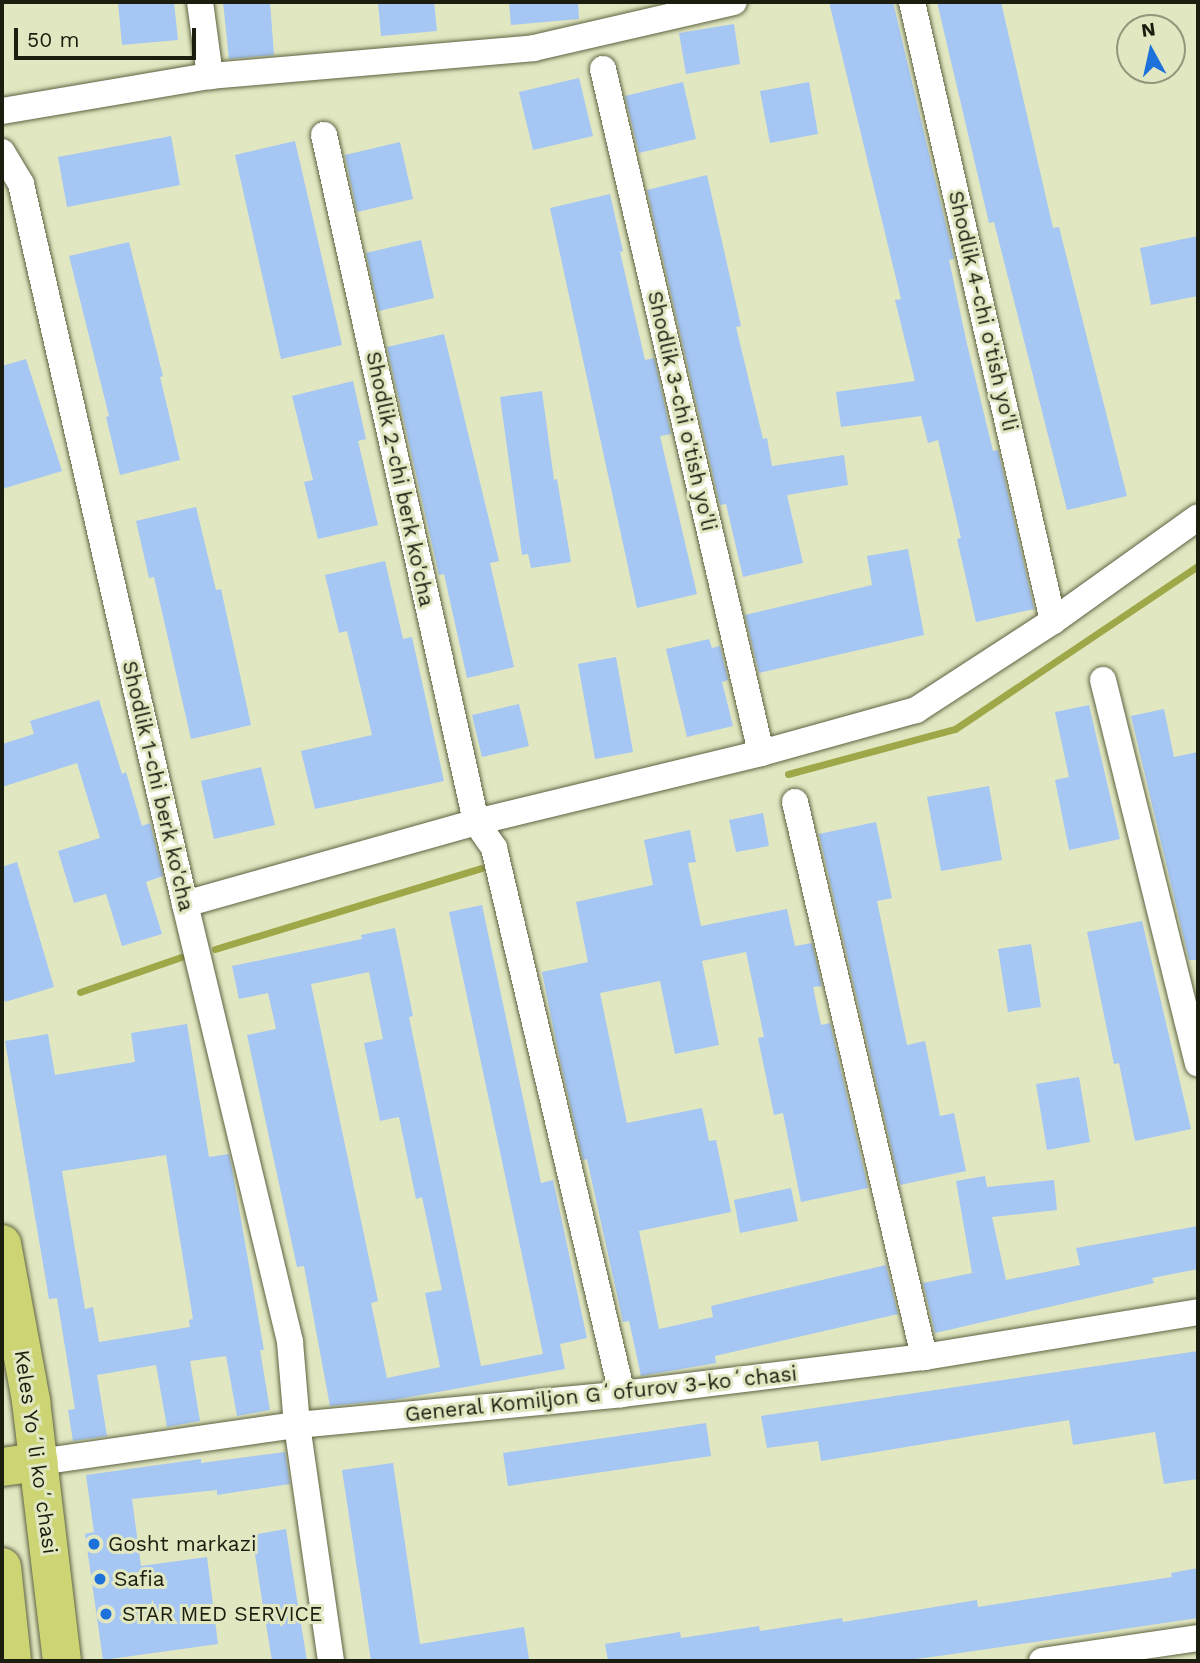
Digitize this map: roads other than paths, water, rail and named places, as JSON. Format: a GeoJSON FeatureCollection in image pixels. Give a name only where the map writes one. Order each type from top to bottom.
{"type":"FeatureCollection","features":[{"type":"Feature","properties":{"kind":"main road","name":"Keles Yoʻli koʻchasi"},"geometry":{"type":"LineString","coordinates":[[2,1244],[31,1401],[62,1661]]}},
{"type":"Feature","properties":{"kind":"main road","name":"General Komiljon Gʻofurov 3-koʻchasi"},"geometry":{"type":"LineString","coordinates":[[2,1466],[39,1462]]}},
{"type":"Feature","properties":{"kind":"main road"},"geometry":{"type":"LineString","coordinates":[[2,1567],[12,1661]]}},
{"type":"Feature","properties":{"kind":"street"},"geometry":{"type":"LineString","coordinates":[[200,2],[210,76]]}},
{"type":"Feature","properties":{"kind":"street"},"geometry":{"type":"LineString","coordinates":[[2,111],[210,76],[534,48],[734,2]]}},
{"type":"Feature","properties":{"kind":"street","name":"Shodlik 4-chi o'tish yo'li"},"geometry":{"type":"LineString","coordinates":[[912,2],[1054,621]]}},
{"type":"Feature","properties":{"kind":"street","name":"Shodlik 3-chi o'tish yo'li"},"geometry":{"type":"LineString","coordinates":[[603,69],[761,753]]}},
{"type":"Feature","properties":{"kind":"street","name":"Shodlik 2-chi berk ko'cha"},"geometry":{"type":"LineString","coordinates":[[324,135],[476,822]]}},
{"type":"Feature","properties":{"kind":"street","name":"Shodlik 1-chi berk ko'cha"},"geometry":{"type":"LineString","coordinates":[[2,152],[21,184],[185,904],[290,1342],[298,1425],[331,1661]]}},
{"type":"Feature","properties":{"kind":"street"},"geometry":{"type":"LineString","coordinates":[[185,904],[476,822],[761,753],[916,709],[1054,621],[1198,517]]}},
{"type":"Feature","properties":{"kind":"street"},"geometry":{"type":"LineString","coordinates":[[1103,680],[1198,1063]]}},
{"type":"Feature","properties":{"kind":"street"},"geometry":{"type":"LineString","coordinates":[[795,802],[924,1357]]}},
{"type":"Feature","properties":{"kind":"street"},"geometry":{"type":"LineString","coordinates":[[476,822],[494,848],[622,1394]]}},
{"type":"Feature","properties":{"kind":"street","name":"General Komiljon Gʻofurov 3-koʻchasi"},"geometry":{"type":"LineString","coordinates":[[39,1462],[298,1425],[622,1394],[924,1357],[1198,1312]]}},
{"type":"Feature","properties":{"kind":"street"},"geometry":{"type":"LineString","coordinates":[[1042,1661],[1198,1638]]}},
{"type":"Feature","properties":{"kind":"waterway"},"geometry":{"type":"LineString","coordinates":[[788,774],[955,729],[1198,566]]}},
{"type":"Feature","properties":{"kind":"waterway"},"geometry":{"type":"LineString","coordinates":[[215,949],[481,868]]}},
{"type":"Feature","properties":{"kind":"waterway"},"geometry":{"type":"LineString","coordinates":[[80,992],[181,957]]}},
{"type":"Feature","properties":{"kind":"place","name":"Gosht markazi"},"geometry":{"type":"Point","coordinates":[94,1544]}},
{"type":"Feature","properties":{"kind":"place","name":"Safia"},"geometry":{"type":"Point","coordinates":[100,1579]}},
{"type":"Feature","properties":{"kind":"place","name":"STAR MED SERVICE"},"geometry":{"type":"Point","coordinates":[106,1614]}}]}
